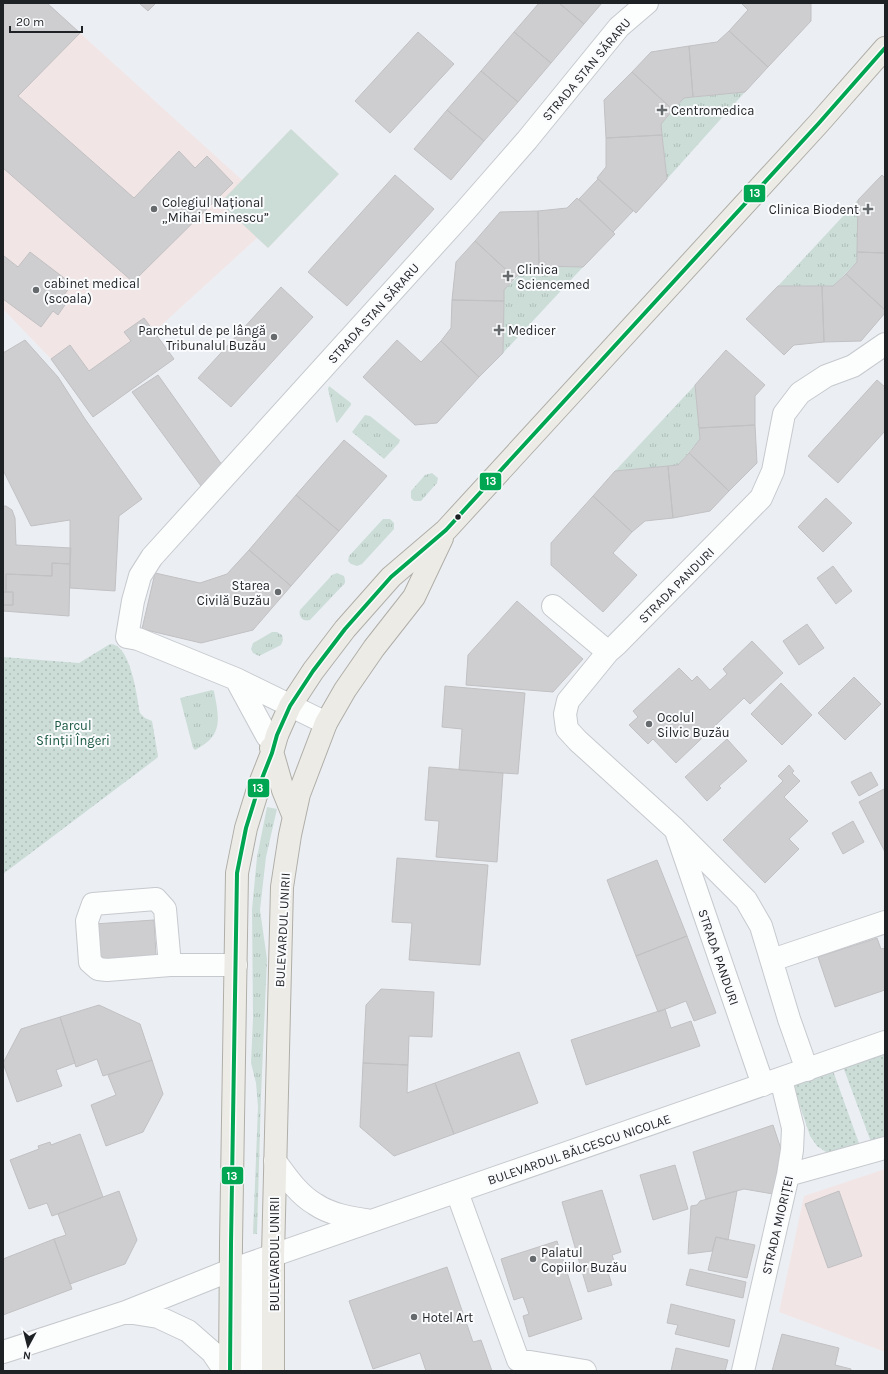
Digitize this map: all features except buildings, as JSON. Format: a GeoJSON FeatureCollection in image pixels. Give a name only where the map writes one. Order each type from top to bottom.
{"type":"FeatureCollection","features":[{"type":"Feature","properties":{"kind":"main road","name":"BULEVARDUL UNIRII"},"geometry":{"type":"LineString","coordinates":[[230,1371],[237,873],[246,828],[272,741],[290,706],[318,665],[345,629],[370,600],[391,577],[446,530],[820,123],[885,48]]}},
{"type":"Feature","properties":{"kind":"main road","name":"BULEVARDUL UNIRII"},"geometry":{"type":"LineString","coordinates":[[273,1371],[273,1256],[282,887],[294,817],[299,794],[326,723],[345,690],[370,654],[414,597],[446,530]]}},
{"type":"Feature","properties":{"kind":"main road"},"geometry":{"type":"LineString","coordinates":[[272,741],[283,790],[294,817]]}},
{"type":"Feature","properties":{"kind":"street","name":"STRADA STAN SĂRARU"},"geometry":{"type":"LineString","coordinates":[[236,679],[138,639],[127,637],[133,601],[140,576],[152,557],[465,211],[527,140],[619,27],[647,3]]}},
{"type":"Feature","properties":{"kind":"street","name":"STRADA PANDURI"},"geometry":{"type":"LineString","coordinates":[[807,1070],[789,1019],[761,926],[746,900],[675,829],[590,752],[567,728],[565,714],[568,701],[608,652],[761,498],[773,471],[784,414],[800,393],[826,376],[853,366],[885,344]]}},
{"type":"Feature","properties":{"kind":"street"},"geometry":{"type":"LineString","coordinates":[[553,606],[608,652]]}},
{"type":"Feature","properties":{"kind":"street"},"geometry":{"type":"LineString","coordinates":[[236,679],[326,723]]}},
{"type":"Feature","properties":{"kind":"street"},"geometry":{"type":"LineString","coordinates":[[236,679],[272,741]]}},
{"type":"Feature","properties":{"kind":"street","name":"STRADA PANDURI"},"geometry":{"type":"LineString","coordinates":[[675,829],[772,1082]]}},
{"type":"Feature","properties":{"kind":"street"},"geometry":{"type":"LineString","coordinates":[[772,960],[885,922]]}},
{"type":"Feature","properties":{"kind":"street"},"geometry":{"type":"LineString","coordinates":[[170,965],[236,964]]}},
{"type":"Feature","properties":{"kind":"street","name":"BULEVARDUL BĂLCESCU NICOLAE"},"geometry":{"type":"LineString","coordinates":[[3,1352],[126,1312],[231,1270],[885,1042]]}},
{"type":"Feature","properties":{"kind":"street","name":"STRADA MIORIȚEI"},"geometry":{"type":"LineString","coordinates":[[743,1371],[788,1175],[792,1150],[793,1128],[772,1082]]}},
{"type":"Feature","properties":{"kind":"street"},"geometry":{"type":"LineString","coordinates":[[788,1175],[885,1148]]}},
{"type":"Feature","properties":{"kind":"street"},"geometry":{"type":"LineString","coordinates":[[275,1161],[294,1186],[315,1204],[342,1216],[372,1221]]}},
{"type":"Feature","properties":{"kind":"street"},"geometry":{"type":"LineString","coordinates":[[457,1192],[518,1360],[585,1371]]}},
{"type":"Feature","properties":{"kind":"street","name":"BULEVARDUL UNIRII"},"geometry":{"type":"LineString","coordinates":[[252,1263],[252,1371]]}},
{"type":"Feature","properties":{"kind":"street"},"geometry":{"type":"LineString","coordinates":[[126,1312],[158,1317],[188,1330],[212,1352],[225,1371]]}},
{"type":"Feature","properties":{"kind":"shaded area","name":"Colegiul Național „Mihai Eminescu”"},"geometry":{"type":"Polygon","coordinates":[[[3,3],[47,3],[242,180],[291,129],[339,174],[268,248],[257,238],[154,332],[174,359],[93,417],[51,359],[3,309],[3,3]]]}},
{"type":"Feature","properties":{"kind":"shaded area"},"geometry":{"type":"Polygon","coordinates":[[[885,1169],[885,1352],[779,1312],[804,1196],[885,1169]]]}},
{"type":"Feature","properties":{"kind":"green space"},"geometry":{"type":"Polygon","coordinates":[[[745,92],[667,179],[661,124],[684,98],[745,92]]]}},
{"type":"Feature","properties":{"kind":"green space"},"geometry":{"type":"Polygon","coordinates":[[[291,129],[339,174],[268,248],[220,203],[291,129]]]}},
{"type":"Feature","properties":{"kind":"green space"},"geometry":{"type":"Polygon","coordinates":[[[858,200],[857,262],[833,286],[778,286],[858,200]]]}},
{"type":"Feature","properties":{"kind":"green space"},"geometry":{"type":"Polygon","coordinates":[[[528,267],[583,267],[503,353],[504,290],[528,267]]]}},
{"type":"Feature","properties":{"kind":"green space"},"geometry":{"type":"Polygon","coordinates":[[[695,385],[700,439],[678,465],[615,471],[695,385]]]}},
{"type":"Feature","properties":{"kind":"green space"},"geometry":{"type":"Polygon","coordinates":[[[329,386],[351,403],[337,423],[328,389],[329,386]]]}},
{"type":"Feature","properties":{"kind":"green space"},"geometry":{"type":"Polygon","coordinates":[[[365,415],[370,416],[400,440],[384,459],[352,432],[365,415]]]}},
{"type":"Feature","properties":{"kind":"green space"},"geometry":{"type":"Polygon","coordinates":[[[432,473],[438,478],[437,483],[421,501],[414,501],[411,498],[411,491],[425,475],[432,473]]]}},
{"type":"Feature","properties":{"kind":"green space"},"geometry":{"type":"Polygon","coordinates":[[[383,519],[390,519],[394,523],[394,529],[362,564],[357,566],[351,564],[348,561],[349,556],[383,519]]]}},
{"type":"Feature","properties":{"kind":"green space"},"geometry":{"type":"Polygon","coordinates":[[[337,573],[344,576],[345,583],[310,620],[305,620],[302,618],[300,615],[300,610],[332,575],[337,573]]]}},
{"type":"Feature","properties":{"kind":"green space"},"geometry":{"type":"Polygon","coordinates":[[[272,632],[277,632],[282,635],[283,640],[281,645],[259,656],[253,653],[251,649],[253,643],[272,632]]]}},
{"type":"Feature","properties":{"kind":"green space","name":"Parcul Sfinții Îngeri"},"geometry":{"type":"Polygon","coordinates":[[[110,644],[117,646],[128,662],[135,684],[140,713],[145,718],[152,721],[158,756],[3,874],[3,657],[79,663],[110,644]]]}},
{"type":"Feature","properties":{"kind":"green space"},"geometry":{"type":"Polygon","coordinates":[[[212,690],[214,691],[217,710],[217,725],[211,739],[195,750],[193,748],[180,698],[212,690]]]}},
{"type":"Feature","properties":{"kind":"green space"},"geometry":{"type":"Polygon","coordinates":[[[267,807],[277,809],[266,857],[260,910],[267,959],[257,1234],[253,1234],[258,1107],[256,1083],[251,1063],[253,1018],[252,909],[257,857],[267,807]]]}},
{"type":"Feature","properties":{"kind":"green space"},"geometry":{"type":"Polygon","coordinates":[[[885,1049],[885,1138],[871,1142],[842,1064],[885,1049]]]}},
{"type":"Feature","properties":{"kind":"green space"},"geometry":{"type":"Polygon","coordinates":[[[832,1068],[860,1146],[836,1153],[826,1152],[817,1146],[810,1136],[792,1082],[832,1068]]]}},
{"type":"Feature","properties":{"kind":"transit line","name":"13"},"geometry":{"type":"LineString","coordinates":[[230,1371],[237,873],[246,828],[259,786],[272,753],[277,735],[290,706],[313,671],[345,629],[391,577],[446,530],[819,123],[885,48]]}},
{"type":"Feature","properties":{"kind":"place","name":"Centromedica"},"geometry":{"type":"Point","coordinates":[662,110]}},
{"type":"Feature","properties":{"kind":"place","name":"Colegiul Național „Mihai Eminescu”"},"geometry":{"type":"Point","coordinates":[154,209]}},
{"type":"Feature","properties":{"kind":"place","name":"Clinica Biodent"},"geometry":{"type":"Point","coordinates":[868,209]}},
{"type":"Feature","properties":{"kind":"place","name":"Clinica Sciencemed"},"geometry":{"type":"Point","coordinates":[508,276]}},
{"type":"Feature","properties":{"kind":"place","name":"cabinet medical (scoala)"},"geometry":{"type":"Point","coordinates":[36,290]}},
{"type":"Feature","properties":{"kind":"place","name":"Medicer"},"geometry":{"type":"Point","coordinates":[499,330]}},
{"type":"Feature","properties":{"kind":"place","name":"Parchetul de pe lângă Tribunalul Buzău"},"geometry":{"type":"Point","coordinates":[274,337]}},
{"type":"Feature","properties":{"kind":"place","name":"Starea Civilă Buzău"},"geometry":{"type":"Point","coordinates":[278,592]}},
{"type":"Feature","properties":{"kind":"place","name":"Ocolul Silvic Buzău"},"geometry":{"type":"Point","coordinates":[649,724]}},
{"type":"Feature","properties":{"kind":"place","name":"Palatul Copiilor Buzău"},"geometry":{"type":"Point","coordinates":[533,1259]}},
{"type":"Feature","properties":{"kind":"place","name":"Hotel Art"},"geometry":{"type":"Point","coordinates":[414,1317]}}]}
